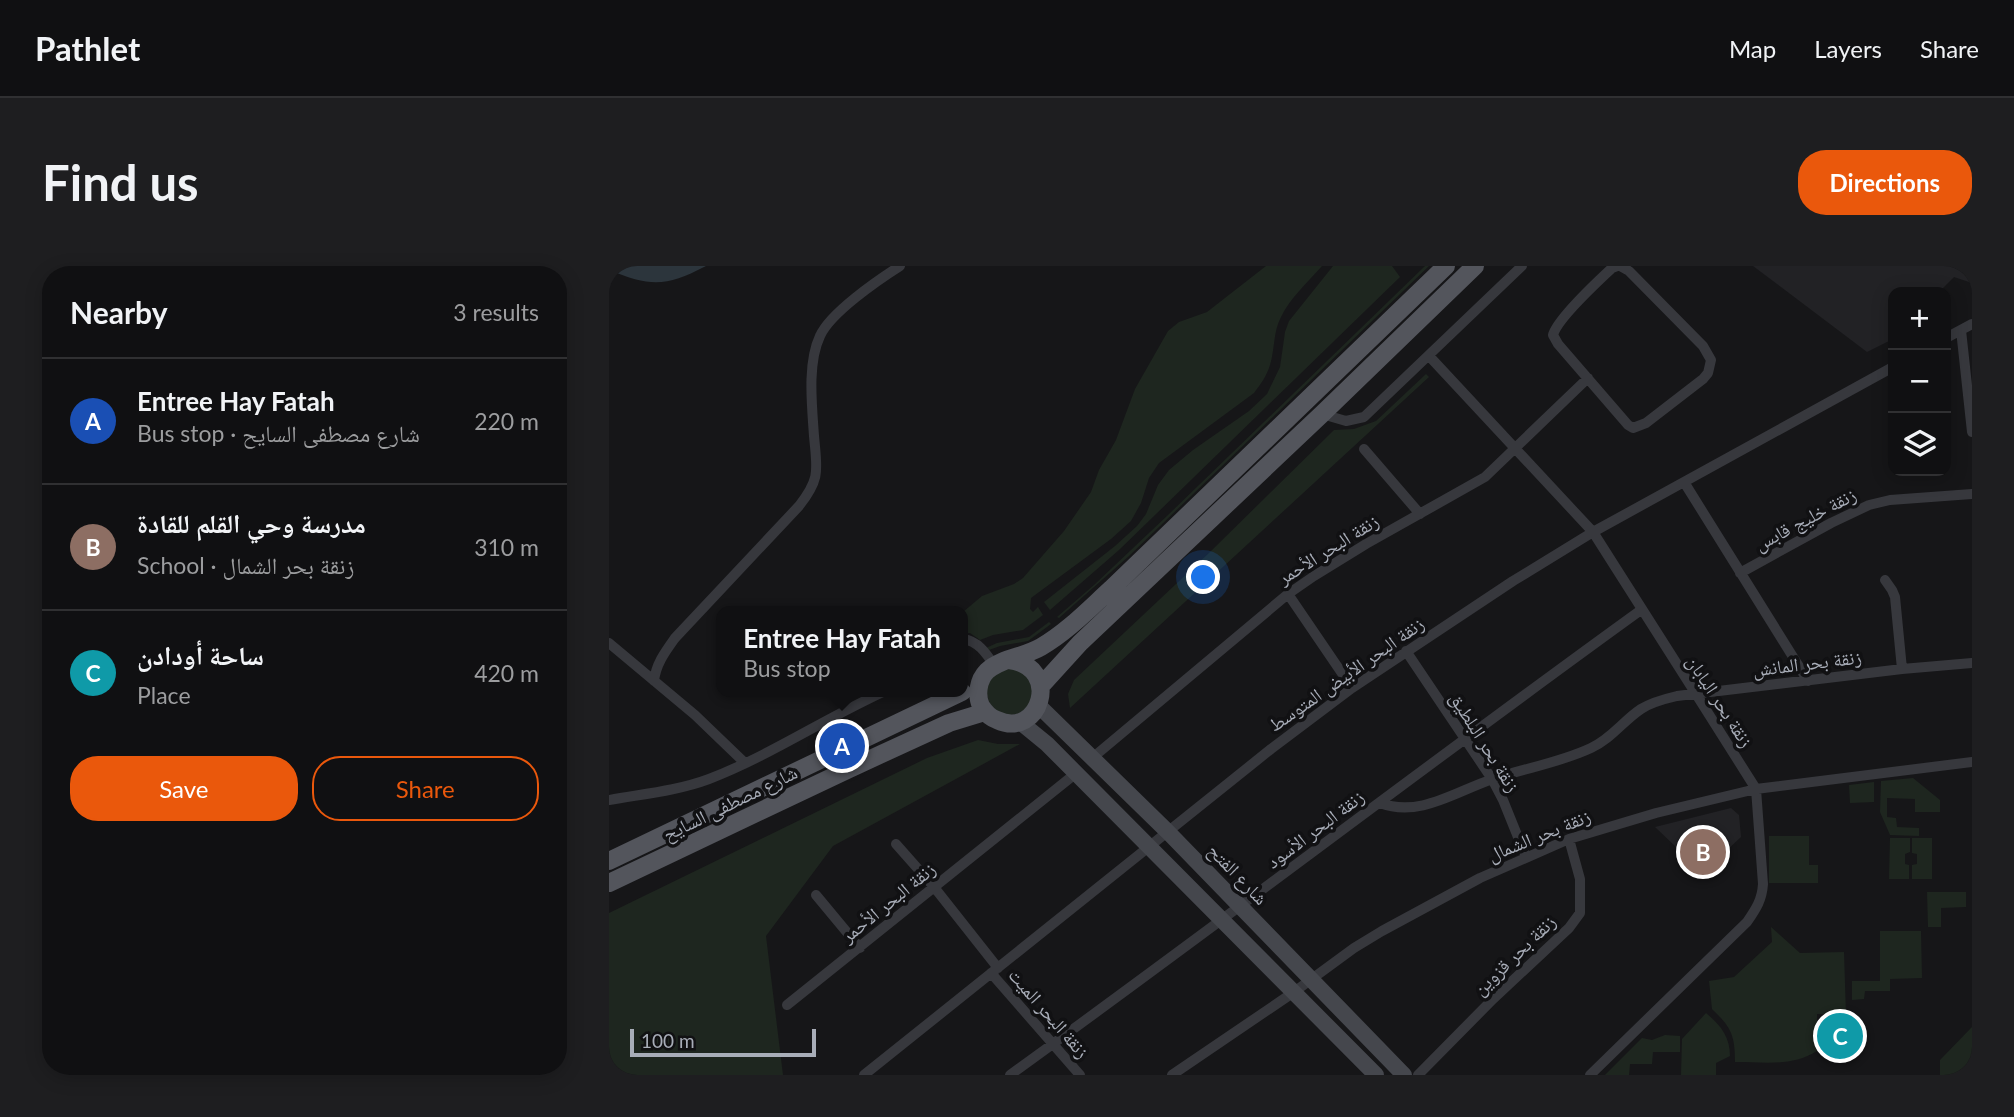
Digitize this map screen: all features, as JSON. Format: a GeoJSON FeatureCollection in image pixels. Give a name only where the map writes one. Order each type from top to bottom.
{"type":"FeatureCollection","features":[{"type":"Feature","properties":{"kind":"main road"},"geometry":{"type":"LineString","coordinates":[[1002,663],[1026,665],[1033,671],[1041,687],[1038,705],[1020,722],[1010,724],[992,719],[979,699],[968,689],[985,672],[1002,663],[1023,656],[1050,642],[1111,589],[1446,266]]}},
{"type":"Feature","properties":{"kind":"main road"},"geometry":{"type":"LineString","coordinates":[[1041,687],[1080,643],[1475,266]]}},
{"type":"Feature","properties":{"kind":"main road"},"geometry":{"type":"LineString","coordinates":[[609,861],[951,697]]}},
{"type":"Feature","properties":{"kind":"main road","name":"شارع مصطفى السايح"},"geometry":{"type":"LineString","coordinates":[[609,883],[949,723],[985,712]]}},
{"type":"Feature","properties":{"kind":"street"},"geometry":{"type":"LineString","coordinates":[[654,681],[655,670],[675,638],[782,526],[811,491],[817,465],[812,390],[813,354],[821,333],[867,289],[900,266]]}},
{"type":"Feature","properties":{"kind":"street"},"geometry":{"type":"LineString","coordinates":[[1322,414],[1346,421],[1364,417],[1522,266]]}},
{"type":"Feature","properties":{"kind":"street"},"geometry":{"type":"LineString","coordinates":[[1618,266],[1629,271],[1703,346],[1710,356],[1711,365],[1703,379],[1646,423],[1633,428],[1557,344],[1553,335],[1556,327],[1593,286],[1612,268],[1618,266]]}},
{"type":"Feature","properties":{"kind":"street"},"geometry":{"type":"LineString","coordinates":[[1951,335],[1972,324]]}},
{"type":"Feature","properties":{"kind":"street"},"geometry":{"type":"LineString","coordinates":[[1961,330],[1972,432]]}},
{"type":"Feature","properties":{"kind":"street","name":"زنقة بحر اليابان"},"geometry":{"type":"LineString","coordinates":[[1430,356],[1593,532],[1756,789],[1763,884],[1763,896],[1759,906],[1747,922],[1590,1075]]}},
{"type":"Feature","properties":{"kind":"street","name":"زنقة البحر الأبيض المتوسط"},"geometry":{"type":"LineString","coordinates":[[864,1075],[1271,749],[1352,688],[1513,581],[1593,532],[1888,370]]}},
{"type":"Feature","properties":{"kind":"street","name":"زنقة البحر الأحمر"},"geometry":{"type":"LineString","coordinates":[[1091,759],[1289,594],[1355,551],[1486,477],[1588,378]]}},
{"type":"Feature","properties":{"kind":"street"},"geometry":{"type":"LineString","coordinates":[[1364,449],[1420,514]]}},
{"type":"Feature","properties":{"kind":"street"},"geometry":{"type":"LineString","coordinates":[[1684,482],[1808,681]]}},
{"type":"Feature","properties":{"kind":"street","name":"زنقة خليج قابس"},"geometry":{"type":"LineString","coordinates":[[1740,573],[1869,505],[1890,500],[1972,494]]}},
{"type":"Feature","properties":{"kind":"street"},"geometry":{"type":"LineString","coordinates":[[1885,580],[1895,597],[1902,668]]}},
{"type":"Feature","properties":{"kind":"street"},"geometry":{"type":"LineString","coordinates":[[1289,594],[1352,688]]}},
{"type":"Feature","properties":{"kind":"street","name":"زنقة البحر الأسود"},"geometry":{"type":"LineString","coordinates":[[1010,1075],[1641,610]]}},
{"type":"Feature","properties":{"kind":"street"},"geometry":{"type":"LineString","coordinates":[[968,641],[977,644],[1002,663]]}},
{"type":"Feature","properties":{"kind":"street"},"geometry":{"type":"LineString","coordinates":[[609,643],[695,715],[745,763]]}},
{"type":"Feature","properties":{"kind":"street","name":"زنقة بحر البلطيق"},"geometry":{"type":"LineString","coordinates":[[1406,651],[1492,779],[1526,857]]}},
{"type":"Feature","properties":{"kind":"street","name":"زنقة بحر المانش"},"geometry":{"type":"LineString","coordinates":[[1380,803],[1411,807],[1427,805],[1492,779],[1593,748],[1642,709],[1664,699],[1902,668],[1972,663]]}},
{"type":"Feature","properties":{"kind":"street"},"geometry":{"type":"LineString","coordinates":[[609,800],[707,780],[873,697]]}},
{"type":"Feature","properties":{"kind":"street","name":"شارع الفتح"},"geometry":{"type":"LineString","coordinates":[[1038,705],[1168,832],[1404,1075]]}},
{"type":"Feature","properties":{"kind":"street"},"geometry":{"type":"LineString","coordinates":[[1020,722],[1047,744],[1376,1075]]}},
{"type":"Feature","properties":{"kind":"street","name":"زنقة بحر الشمال"},"geometry":{"type":"LineString","coordinates":[[1172,1075],[1354,948],[1392,925],[1480,878],[1569,839],[1656,813],[1756,789],[1972,762]]}},
{"type":"Feature","properties":{"kind":"street","name":"زنقة البحر الأحمر"},"geometry":{"type":"LineString","coordinates":[[787,1005],[1075,774]]}},
{"type":"Feature","properties":{"kind":"street","name":"زنقة بحر قزوين"},"geometry":{"type":"LineString","coordinates":[[1418,1075],[1493,999],[1569,928],[1580,913],[1581,886],[1569,839]]}},
{"type":"Feature","properties":{"kind":"street","name":"زنقة البحر الميت"},"geometry":{"type":"LineString","coordinates":[[896,844],[934,887],[995,971],[1080,1075]]}},
{"type":"Feature","properties":{"kind":"street"},"geometry":{"type":"LineString","coordinates":[[816,895],[860,948]]}},
{"type":"Feature","properties":{"kind":"shaded area"},"geometry":{"type":"Polygon","coordinates":[[[609,266],[706,266],[680,278],[648,282],[609,270],[609,266]]]}},
{"type":"Feature","properties":{"kind":"shaded area"},"geometry":{"type":"Polygon","coordinates":[[[1266,266],[1322,266],[1294,297],[1281,317],[1269,369],[1254,393],[1159,463],[1149,478],[1141,503],[1131,521],[1031,598],[1030,609],[1033,612],[1038,607],[1043,615],[1023,630],[980,640],[968,633],[968,608],[982,596],[1023,578],[1064,531],[1091,492],[1099,470],[1116,440],[1135,389],[1168,331],[1179,322],[1207,312],[1266,266]]]}},
{"type":"Feature","properties":{"kind":"shaded area"},"geometry":{"type":"Polygon","coordinates":[[[1333,266],[1392,266],[1400,277],[1119,550],[1050,610],[1044,602],[1137,526],[1146,514],[1158,485],[1169,470],[1249,411],[1267,394],[1280,367],[1289,321],[1333,266]]]}},
{"type":"Feature","properties":{"kind":"shaded area"},"geometry":{"type":"Polygon","coordinates":[[[1425,266],[1429,266],[1129,556],[1057,617],[1168,515],[1425,266]]]}},
{"type":"Feature","properties":{"kind":"shaded area"},"geometry":{"type":"Polygon","coordinates":[[[1753,266],[1972,266],[1972,283],[1954,277],[1944,287],[1888,287],[1888,342],[1867,352],[1753,266]]]}},
{"type":"Feature","properties":{"kind":"shaded area"},"geometry":{"type":"Polygon","coordinates":[[[1426,374],[1429,377],[1070,708],[1068,694],[1074,680],[1334,430],[1354,429],[1376,421],[1426,374]]]}},
{"type":"Feature","properties":{"kind":"shaded area"},"geometry":{"type":"Polygon","coordinates":[[[1049,622],[1051,624],[1028,641],[989,650],[986,648],[997,643],[1029,637],[1049,622]]]}},
{"type":"Feature","properties":{"kind":"shaded area"},"geometry":{"type":"Polygon","coordinates":[[[1010,669],[1026,676],[1033,692],[1026,708],[1010,715],[994,708],[987,692],[994,676],[1010,669]]]}},
{"type":"Feature","properties":{"kind":"shaded area"},"geometry":{"type":"Polygon","coordinates":[[[978,740],[1020,744],[833,846],[766,936],[783,1075],[609,1075],[609,913],[927,758],[978,740]]]}},
{"type":"Feature","properties":{"kind":"shaded area"},"geometry":{"type":"Polygon","coordinates":[[[1913,778],[1940,800],[1940,812],[1915,812],[1915,799],[1887,798],[1887,817],[1896,818],[1897,827],[1919,828],[1919,836],[1890,835],[1880,812],[1881,781],[1913,778]]]}},
{"type":"Feature","properties":{"kind":"shaded area"},"geometry":{"type":"Polygon","coordinates":[[[1874,782],[1874,802],[1850,803],[1849,785],[1874,782]]]}},
{"type":"Feature","properties":{"kind":"shaded area"},"geometry":{"type":"Polygon","coordinates":[[[1731,808],[1739,815],[1741,837],[1708,868],[1699,869],[1655,827],[1731,808]]]}},
{"type":"Feature","properties":{"kind":"shaded area"},"geometry":{"type":"Polygon","coordinates":[[[1769,836],[1809,836],[1809,865],[1818,865],[1818,883],[1769,883],[1769,836]]]}},
{"type":"Feature","properties":{"kind":"shaded area"},"geometry":{"type":"Polygon","coordinates":[[[1890,838],[1910,838],[1910,852],[1905,854],[1905,864],[1909,865],[1909,879],[1889,879],[1890,838]]]}},
{"type":"Feature","properties":{"kind":"shaded area"},"geometry":{"type":"Polygon","coordinates":[[[1912,838],[1932,838],[1932,879],[1912,879],[1912,865],[1917,864],[1917,854],[1912,853],[1912,838]]]}},
{"type":"Feature","properties":{"kind":"shaded area"},"geometry":{"type":"Polygon","coordinates":[[[1927,892],[1966,892],[1966,907],[1941,908],[1941,927],[1928,927],[1927,892]]]}},
{"type":"Feature","properties":{"kind":"shaded area"},"geometry":{"type":"Polygon","coordinates":[[[1771,927],[1800,953],[1844,952],[1846,1015],[1817,1014],[1817,1051],[1807,1056],[1788,1062],[1735,1062],[1731,1032],[1712,1009],[1709,981],[1734,977],[1772,942],[1771,927]]]}},
{"type":"Feature","properties":{"kind":"shaded area"},"geometry":{"type":"Polygon","coordinates":[[[1880,931],[1921,931],[1922,978],[1890,979],[1890,991],[1865,991],[1864,999],[1852,1000],[1852,981],[1880,981],[1880,931]]]}},
{"type":"Feature","properties":{"kind":"shaded area"},"geometry":{"type":"Polygon","coordinates":[[[1706,1013],[1723,1032],[1730,1056],[1716,1063],[1716,1075],[1681,1075],[1682,1039],[1706,1013]]]}},
{"type":"Feature","properties":{"kind":"shaded area"},"geometry":{"type":"Polygon","coordinates":[[[1972,1027],[1972,1073],[1940,1075],[1940,1060],[1972,1027]]]}},
{"type":"Feature","properties":{"kind":"shaded area"},"geometry":{"type":"Polygon","coordinates":[[[1665,1035],[1680,1036],[1680,1052],[1653,1052],[1652,1064],[1630,1064],[1629,1075],[1605,1075],[1642,1038],[1652,1040],[1665,1035]]]}},
{"type":"Feature","properties":{"kind":"place","name":"Entree Hay Fatah"},"geometry":{"type":"Point","coordinates":[842,746]}},
{"type":"Feature","properties":{"kind":"place","name":"مدرسة وحي القلم للقادة"},"geometry":{"type":"Point","coordinates":[1703,852]}},
{"type":"Feature","properties":{"kind":"place","name":"ساحة أودادن"},"geometry":{"type":"Point","coordinates":[1840,1036]}}]}
